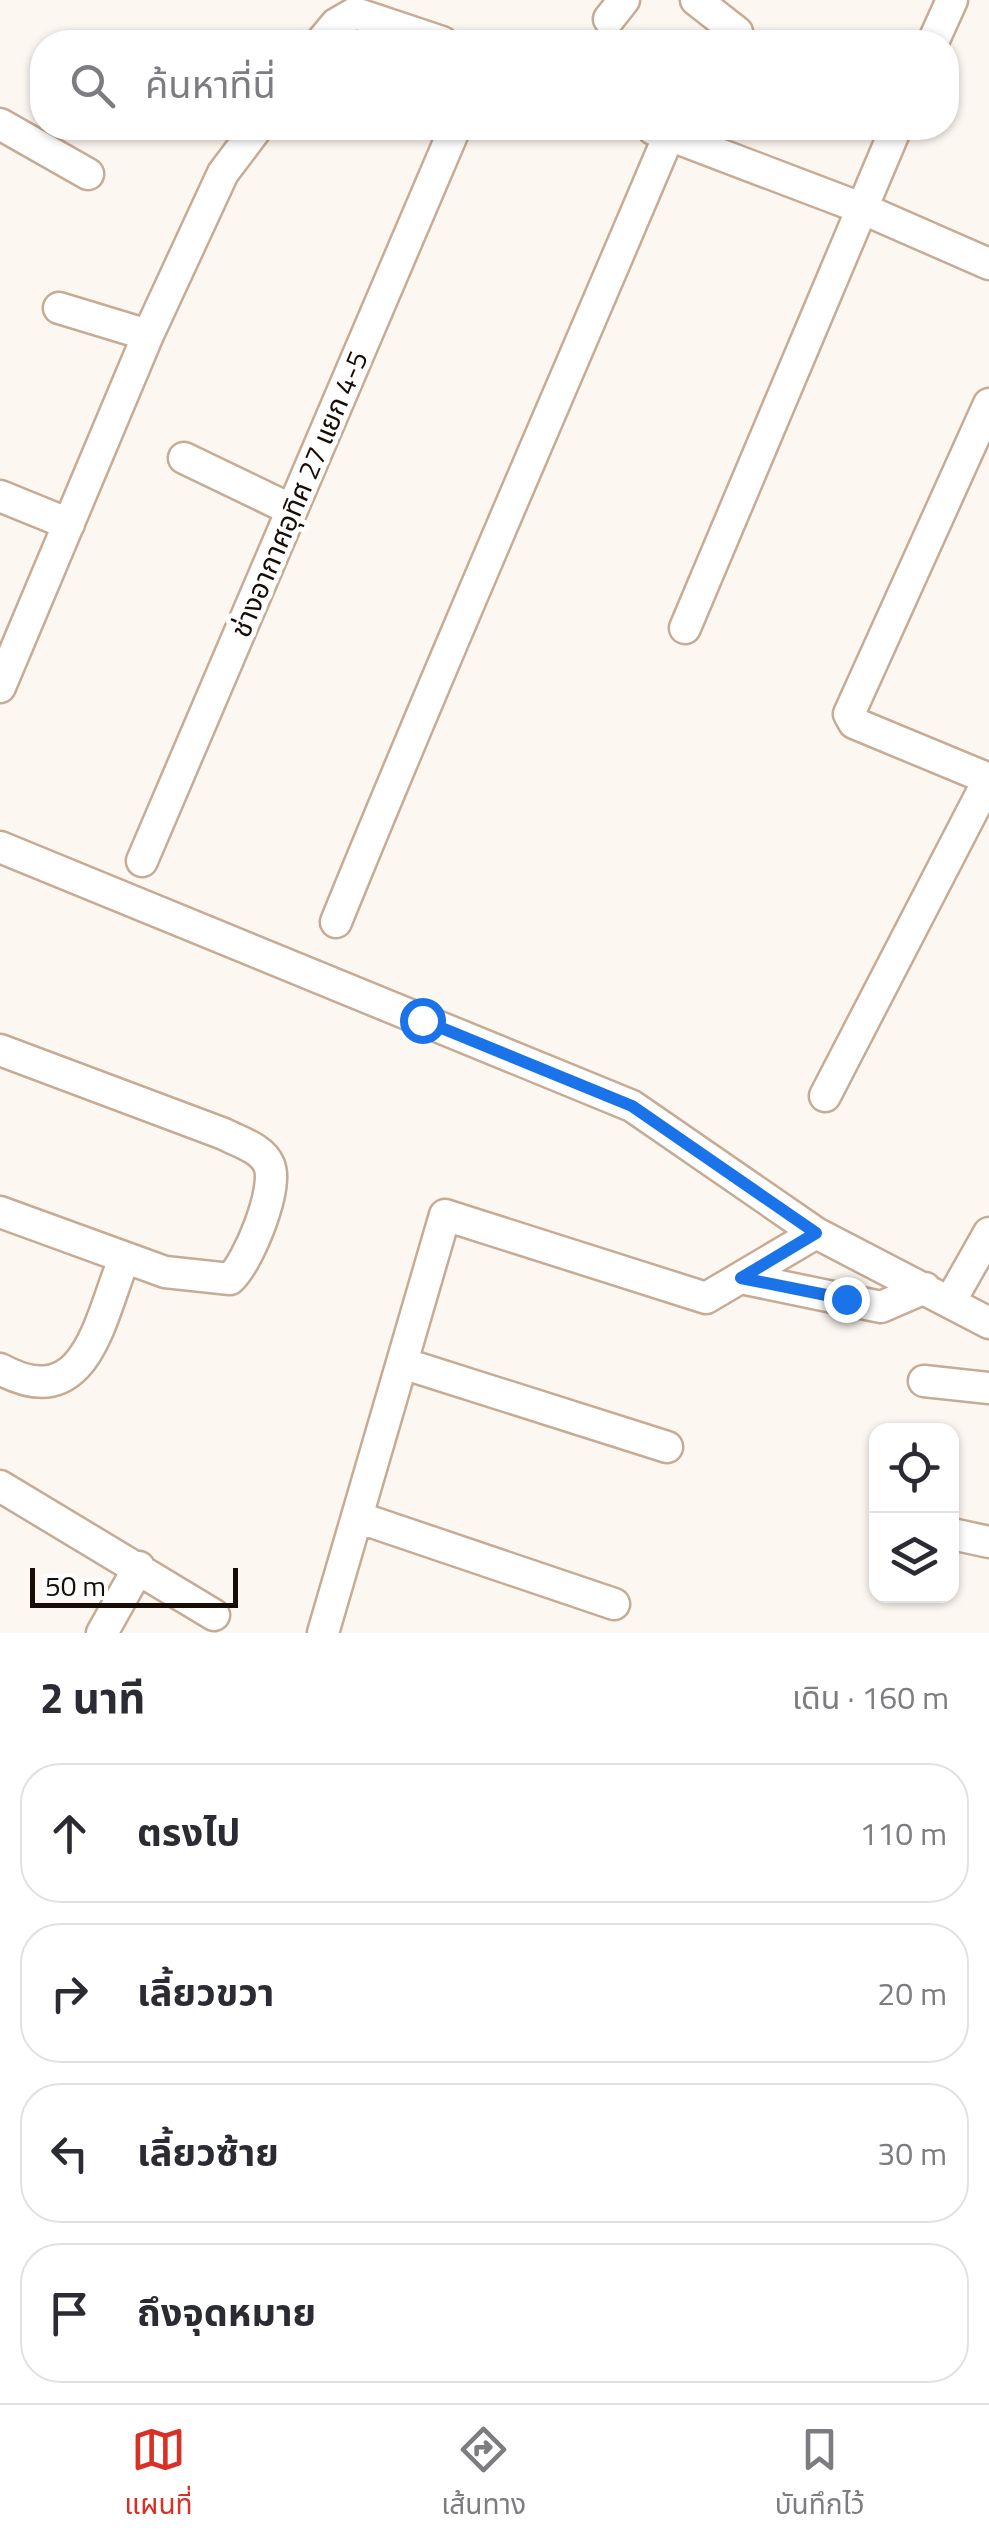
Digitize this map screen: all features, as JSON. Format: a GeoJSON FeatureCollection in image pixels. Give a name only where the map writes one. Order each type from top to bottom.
{"type":"FeatureCollection","features":[{"type":"Feature","properties":{"kind":"street"},"geometry":{"type":"LineString","coordinates":[[696,0],[734,30]]}},
{"type":"Feature","properties":{"kind":"street"},"geometry":{"type":"LineString","coordinates":[[938,30],[952,0]]}},
{"type":"Feature","properties":{"kind":"street"},"geometry":{"type":"LineString","coordinates":[[331,30],[355,12],[407,30]]}},
{"type":"Feature","properties":{"kind":"street"},"geometry":{"type":"LineString","coordinates":[[0,124],[88,174]]}},
{"type":"Feature","properties":{"kind":"street"},"geometry":{"type":"LineString","coordinates":[[0,687],[148,335],[223,173],[248,140]]}},
{"type":"Feature","properties":{"kind":"street","name":"ช่างอากาศอุทิศ 27 แยก 4-5"},"geometry":{"type":"LineString","coordinates":[[142,861],[451,140]]}},
{"type":"Feature","properties":{"kind":"street"},"geometry":{"type":"LineString","coordinates":[[336,922],[450,640],[488,566],[657,140]]}},
{"type":"Feature","properties":{"kind":"street"},"geometry":{"type":"LineString","coordinates":[[681,140],[861,208],[989,264]]}},
{"type":"Feature","properties":{"kind":"street"},"geometry":{"type":"LineString","coordinates":[[685,628],[891,140]]}},
{"type":"Feature","properties":{"kind":"street"},"geometry":{"type":"LineString","coordinates":[[59,308],[148,335]]}},
{"type":"Feature","properties":{"kind":"street"},"geometry":{"type":"LineString","coordinates":[[825,1096],[989,779],[854,723],[848,714],[989,404]]}},
{"type":"Feature","properties":{"kind":"street"},"geometry":{"type":"LineString","coordinates":[[184,458],[292,510]]}},
{"type":"Feature","properties":{"kind":"street"},"geometry":{"type":"LineString","coordinates":[[0,496],[69,524]]}},
{"type":"Feature","properties":{"kind":"street"},"geometry":{"type":"LineString","coordinates":[[0,847],[632,1106],[816,1233],[989,1323]]}},
{"type":"Feature","properties":{"kind":"street"},"geometry":{"type":"LineString","coordinates":[[0,1050],[224,1134],[260,1152],[270,1166],[271,1184],[245,1266],[230,1279],[165,1272],[0,1212]]}},
{"type":"Feature","properties":{"kind":"street"},"geometry":{"type":"LineString","coordinates":[[323,1633],[445,1215],[706,1298],[816,1233]]}},
{"type":"Feature","properties":{"kind":"street"},"geometry":{"type":"LineString","coordinates":[[741,1278],[881,1306],[938,1294],[989,1233]]}},
{"type":"Feature","properties":{"kind":"street"},"geometry":{"type":"LineString","coordinates":[[0,1369],[26,1384],[58,1382],[70,1372],[82,1361],[124,1259]]}},
{"type":"Feature","properties":{"kind":"street"},"geometry":{"type":"LineString","coordinates":[[402,1363],[667,1447]]}},
{"type":"Feature","properties":{"kind":"street"},"geometry":{"type":"LineString","coordinates":[[924,1380],[989,1388]]}},
{"type":"Feature","properties":{"kind":"street"},"geometry":{"type":"LineString","coordinates":[[0,1486],[214,1615]]}},
{"type":"Feature","properties":{"kind":"street"},"geometry":{"type":"LineString","coordinates":[[357,1517],[614,1604]]}},
{"type":"Feature","properties":{"kind":"street"},"geometry":{"type":"LineString","coordinates":[[959,1536],[989,1542]]}},
{"type":"Feature","properties":{"kind":"street"},"geometry":{"type":"LineString","coordinates":[[102,1633],[138,1566]]}},
{"type":"Feature","properties":{"kind":"route"},"geometry":{"type":"LineString","coordinates":[[422,1020],[632,1106],[816,1233],[741,1278],[846,1299]]}}]}
